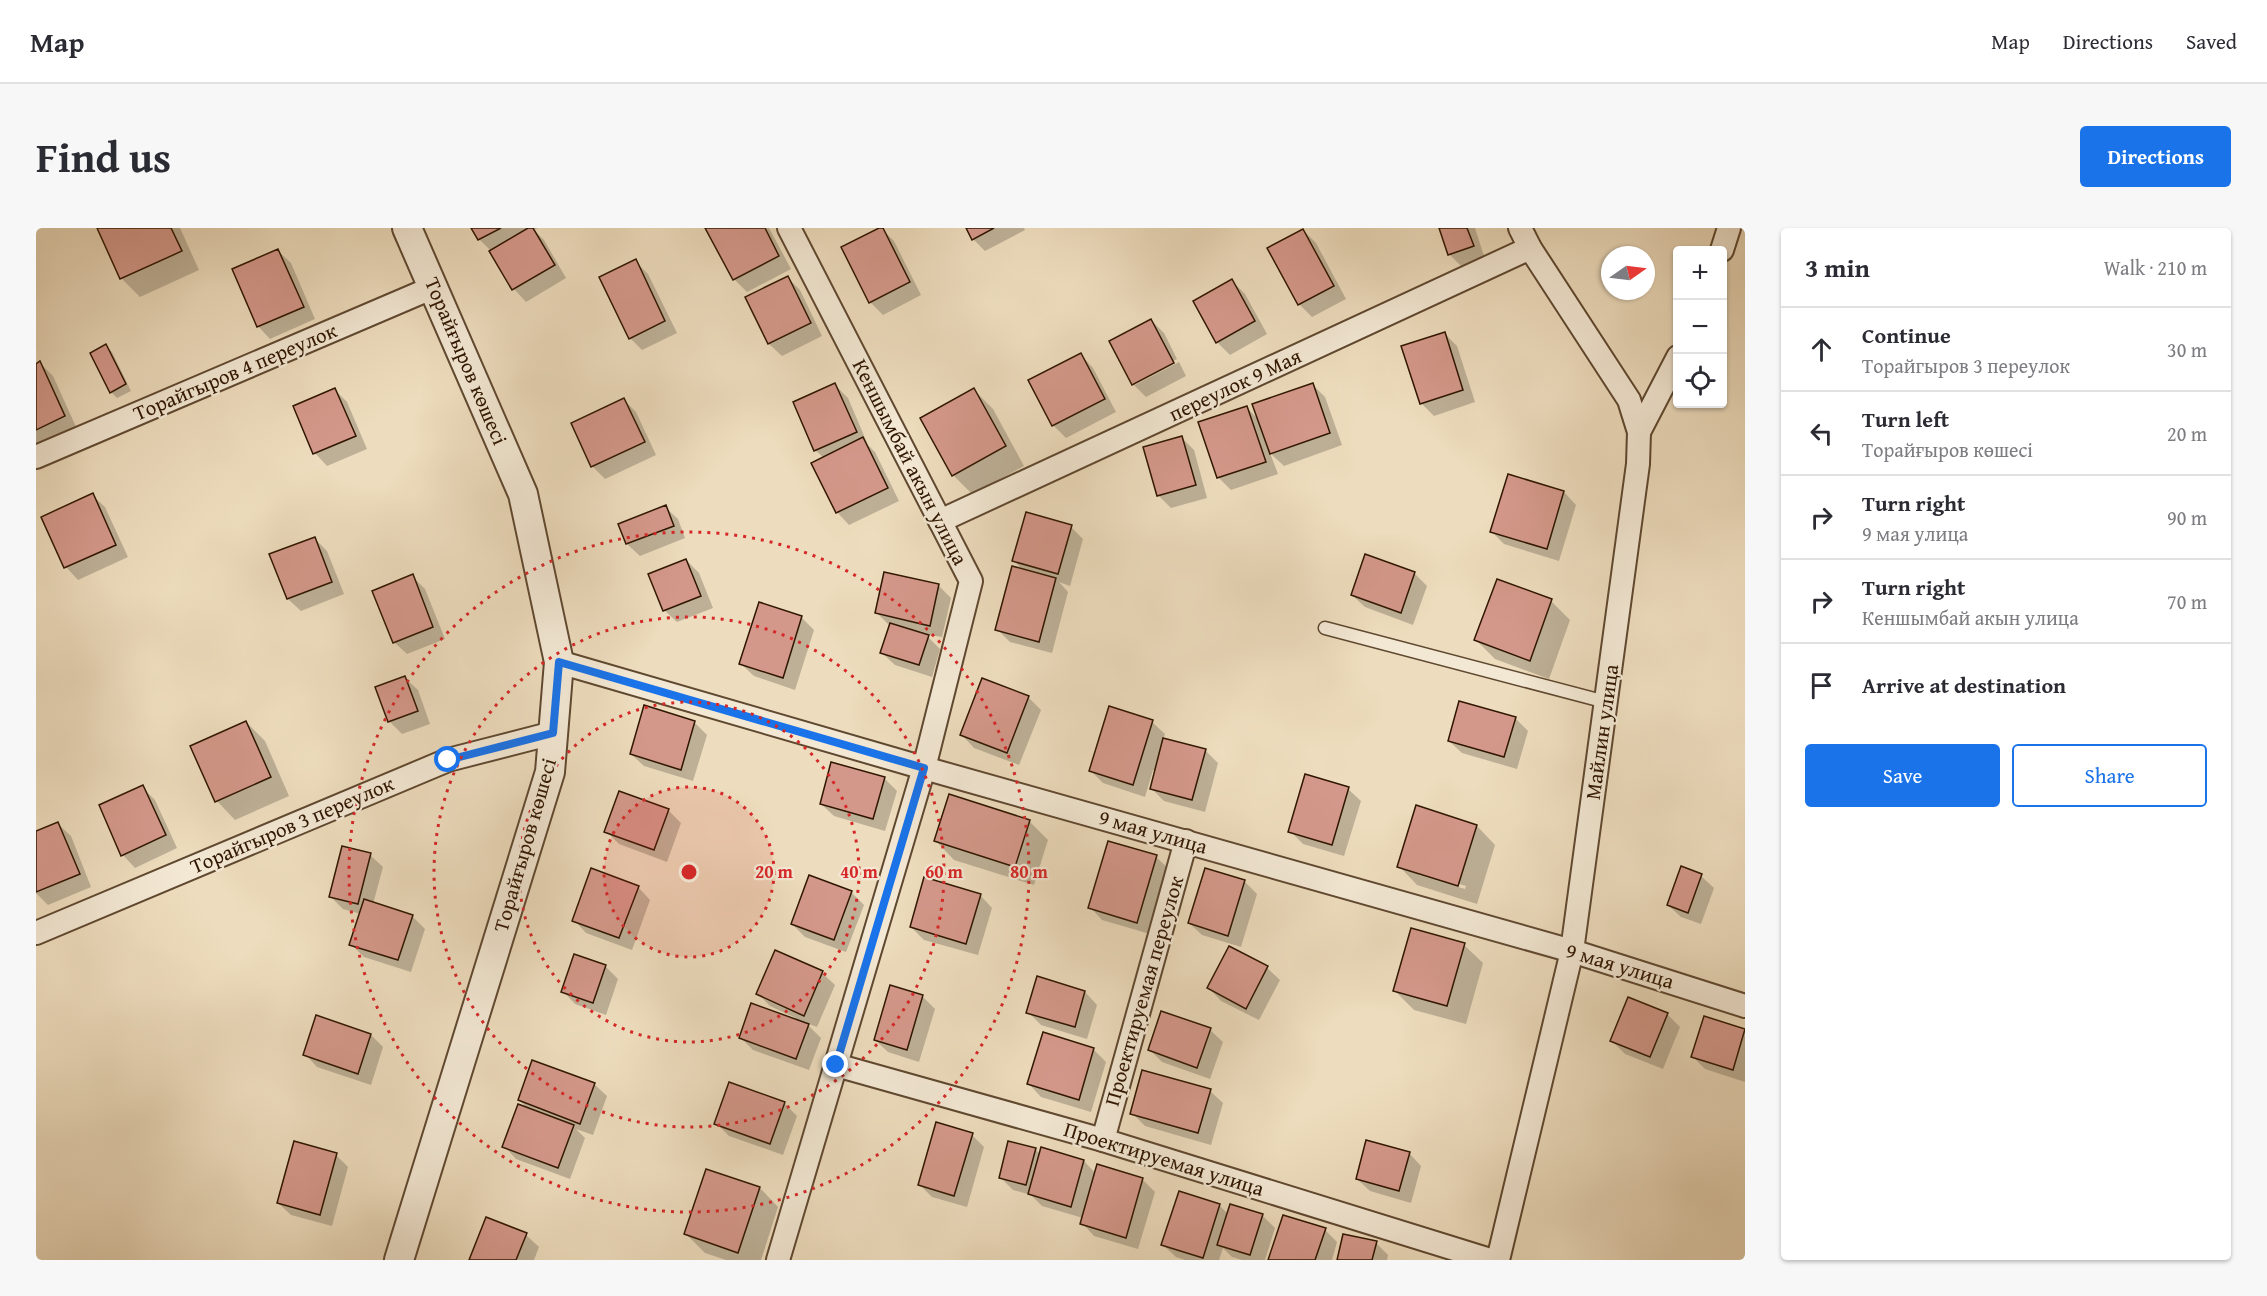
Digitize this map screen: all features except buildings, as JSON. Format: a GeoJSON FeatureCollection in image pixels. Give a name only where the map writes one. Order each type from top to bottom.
{"type":"FeatureCollection","features":[{"type":"Feature","properties":{"kind":"street","name":"Торайғыров көшесі"},"geometry":{"type":"LineString","coordinates":[[399,1260],[550,772],[559,662],[523,494],[407,228]]}},
{"type":"Feature","properties":{"kind":"street","name":"Кеншымбай акын улица"},"geometry":{"type":"LineString","coordinates":[[778,1260],[924,768],[971,581],[790,228]]}},
{"type":"Feature","properties":{"kind":"street","name":"Майлин улица"},"geometry":{"type":"LineString","coordinates":[[1497,1260],[1572,951],[1638,464],[1639,432],[1629,400],[1530,248],[1520,228]]}},
{"type":"Feature","properties":{"kind":"street"},"geometry":{"type":"LineString","coordinates":[[1723,246],[1729,228]]}},
{"type":"Feature","properties":{"kind":"street","name":"переулок 9 Мая"},"geometry":{"type":"LineString","coordinates":[[940,521],[1530,248]]}},
{"type":"Feature","properties":{"kind":"street","name":"Торайгыров 4 переулок"},"geometry":{"type":"LineString","coordinates":[[36,457],[434,287]]}},
{"type":"Feature","properties":{"kind":"street"},"geometry":{"type":"LineString","coordinates":[[1639,432],[1673,365]]}},
{"type":"Feature","properties":{"kind":"street","name":"9 мая улица"},"geometry":{"type":"LineString","coordinates":[[559,662],[1572,951],[1745,1006]]}},
{"type":"Feature","properties":{"kind":"street","name":"Торайгыров 3 переулок"},"geometry":{"type":"LineString","coordinates":[[36,933],[448,760],[553,733]]}},
{"type":"Feature","properties":{"kind":"street","name":"Проектируемая переулок"},"geometry":{"type":"LineString","coordinates":[[1103,1140],[1186,841]]}},
{"type":"Feature","properties":{"kind":"street","name":"Проектируемая улица"},"geometry":{"type":"LineString","coordinates":[[836,1065],[1103,1140],[1490,1260]]}},
{"type":"Feature","properties":{"kind":"lane"},"geometry":{"type":"LineString","coordinates":[[1325,628],[1606,702]]}},
{"type":"Feature","properties":{"kind":"route"},"geometry":{"type":"LineString","coordinates":[[448,760],[553,733],[559,662],[924,768],[836,1065]]}}]}
